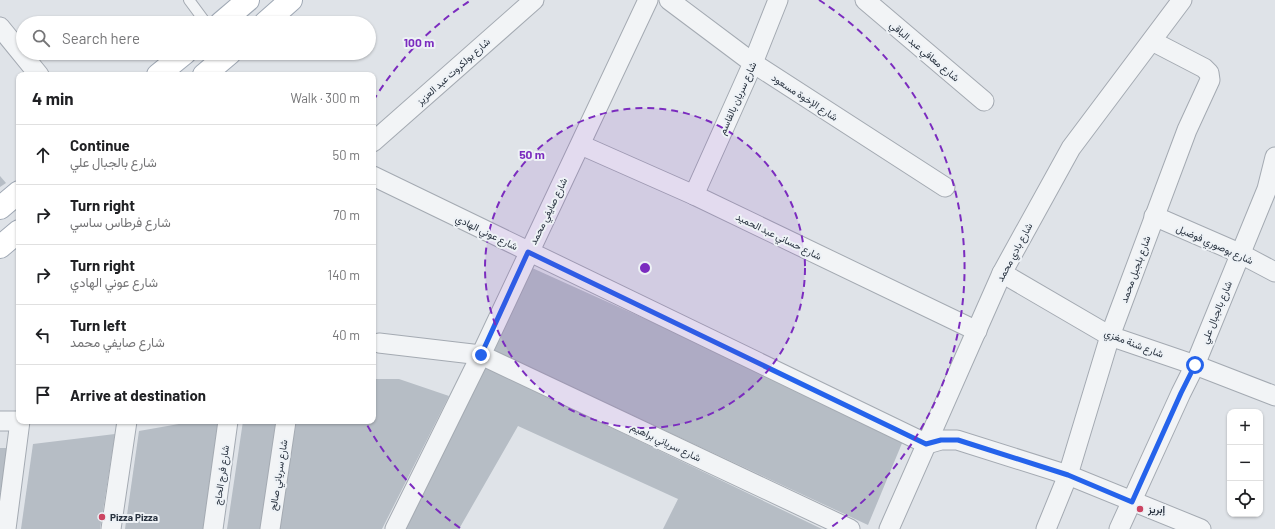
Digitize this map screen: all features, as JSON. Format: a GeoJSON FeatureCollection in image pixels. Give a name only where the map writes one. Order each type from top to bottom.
{"type":"FeatureCollection","features":[{"type":"Feature","properties":{"kind":"main road"},"geometry":{"type":"LineString","coordinates":[[229,16],[248,0]]}},
{"type":"Feature","properties":{"kind":"main road"},"geometry":{"type":"LineString","coordinates":[[273,16],[291,0]]}},
{"type":"Feature","properties":{"kind":"main road"},"geometry":{"type":"LineString","coordinates":[[162,72],[176,60]]}},
{"type":"Feature","properties":{"kind":"main road"},"geometry":{"type":"LineString","coordinates":[[208,72],[222,60]]}},
{"type":"Feature","properties":{"kind":"main road"},"geometry":{"type":"LineString","coordinates":[[0,208],[16,195]]}},
{"type":"Feature","properties":{"kind":"main road"},"geometry":{"type":"LineString","coordinates":[[0,247],[16,234]]}},
{"type":"Feature","properties":{"kind":"street","name":"شارع بولكروت عبد العزيز"},"geometry":{"type":"LineString","coordinates":[[376,139],[534,0]]}},
{"type":"Feature","properties":{"kind":"street","name":"شارع صايفي محمد"},"geometry":{"type":"LineString","coordinates":[[395,529],[481,355],[528,252],[581,145],[648,0]]}},
{"type":"Feature","properties":{"kind":"street","name":"شارع الإخوة مسعود"},"geometry":{"type":"LineString","coordinates":[[669,0],[753,63],[945,187]]}},
{"type":"Feature","properties":{"kind":"street","name":"شارع سريان بالقاسم"},"geometry":{"type":"LineString","coordinates":[[694,196],[753,63],[778,0]]}},
{"type":"Feature","properties":{"kind":"street","name":"شارع معافي عبد الباقي"},"geometry":{"type":"LineString","coordinates":[[865,0],[984,101]]}},
{"type":"Feature","properties":{"kind":"street","name":"شارع بادي محمد"},"geometry":{"type":"LineString","coordinates":[[889,529],[1002,274],[1071,148],[1182,0]]}},
{"type":"Feature","properties":{"kind":"street"},"geometry":{"type":"LineString","coordinates":[[0,27],[16,47]]}},
{"type":"Feature","properties":{"kind":"street","name":"شارع بلجبل محمد"},"geometry":{"type":"LineString","coordinates":[[1046,529],[1068,475],[1110,336],[1187,130],[1210,80],[1209,73],[1204,68],[1152,41]]}},
{"type":"Feature","properties":{"kind":"street"},"geometry":{"type":"LineString","coordinates":[[27,60],[37,72]]}},
{"type":"Feature","properties":{"kind":"street","name":"شارع حساني عبد الحميد"},"geometry":{"type":"LineString","coordinates":[[581,145],[694,196],[977,330]]}},
{"type":"Feature","properties":{"kind":"street","name":"شارع بالجبال علي"},"geometry":{"type":"LineString","coordinates":[[1119,529],[1195,365],[1239,253],[1267,190],[1275,157]]}},
{"type":"Feature","properties":{"kind":"street","name":"شارع عوني الهادي"},"geometry":{"type":"LineString","coordinates":[[376,177],[926,444]]}},
{"type":"Feature","properties":{"kind":"street","name":"شارع بوصوري فوضيل"},"geometry":{"type":"LineString","coordinates":[[1154,216],[1239,253],[1275,272]]}},
{"type":"Feature","properties":{"kind":"street","name":"شارع شنة مغزي"},"geometry":{"type":"LineString","coordinates":[[1002,274],[1110,336],[1195,365],[1275,396]]}},
{"type":"Feature","properties":{"kind":"street","name":"شارع سرياني براهيم"},"geometry":{"type":"LineString","coordinates":[[376,342],[481,355],[850,529]]}},
{"type":"Feature","properties":{"kind":"street"},"geometry":{"type":"LineString","coordinates":[[0,421],[16,421]]}},
{"type":"Feature","properties":{"kind":"street"},"geometry":{"type":"LineString","coordinates":[[6,529],[19,424]]}},
{"type":"Feature","properties":{"kind":"street"},"geometry":{"type":"LineString","coordinates":[[111,529],[127,424]]}},
{"type":"Feature","properties":{"kind":"street","name":"شارع فرج الحاج"},"geometry":{"type":"LineString","coordinates":[[213,529],[228,424]]}},
{"type":"Feature","properties":{"kind":"street","name":"شارع سرياني صالح"},"geometry":{"type":"LineString","coordinates":[[270,529],[286,424]]}},
{"type":"Feature","properties":{"kind":"street"},"geometry":{"type":"LineString","coordinates":[[926,444],[941,440],[958,440],[1068,475],[1201,529]]}},
{"type":"Feature","properties":{"kind":"lane"},"geometry":{"type":"LineString","coordinates":[[189,0],[201,16]]}},
{"type":"Feature","properties":{"kind":"building"},"geometry":{"type":"Polygon","coordinates":[[[0,176],[6,183],[0,187],[0,176]]]}},
{"type":"Feature","properties":{"kind":"building"},"geometry":{"type":"Polygon","coordinates":[[[530,267],[905,436],[868,525],[492,350],[530,267]]]}},
{"type":"Feature","properties":{"kind":"building"},"geometry":{"type":"Polygon","coordinates":[[[483,366],[822,529],[663,529],[678,499],[518,426],[459,529],[400,529],[483,366]]]}},
{"type":"Feature","properties":{"kind":"building"},"geometry":{"type":"Polygon","coordinates":[[[376,379],[399,379],[449,396],[382,529],[279,529],[294,424],[376,424],[376,379]]]}},
{"type":"Feature","properties":{"kind":"building"},"geometry":{"type":"Polygon","coordinates":[[[179,424],[221,424],[204,529],[125,529],[139,431],[179,424]]]}},
{"type":"Feature","properties":{"kind":"building"},"geometry":{"type":"Polygon","coordinates":[[[243,424],[278,424],[262,529],[227,529],[243,424]]]}},
{"type":"Feature","properties":{"kind":"building"},"geometry":{"type":"Polygon","coordinates":[[[115,434],[100,529],[21,529],[33,444],[115,434]]]}},
{"type":"Feature","properties":{"kind":"building"},"geometry":{"type":"Polygon","coordinates":[[[0,448],[7,448],[1,492],[0,492],[0,448]]]}},
{"type":"Feature","properties":{"kind":"place","name":"إبريز"},"geometry":{"type":"Point","coordinates":[1140,509]}},
{"type":"Feature","properties":{"kind":"place","name":"Pizza Pizza"},"geometry":{"type":"Point","coordinates":[102,517]}},
{"type":"Feature","properties":{"kind":"route"},"geometry":{"type":"LineString","coordinates":[[481,355],[528,252],[926,444],[941,440],[958,440],[1068,475],[1132,502],[1195,365]]}}]}
